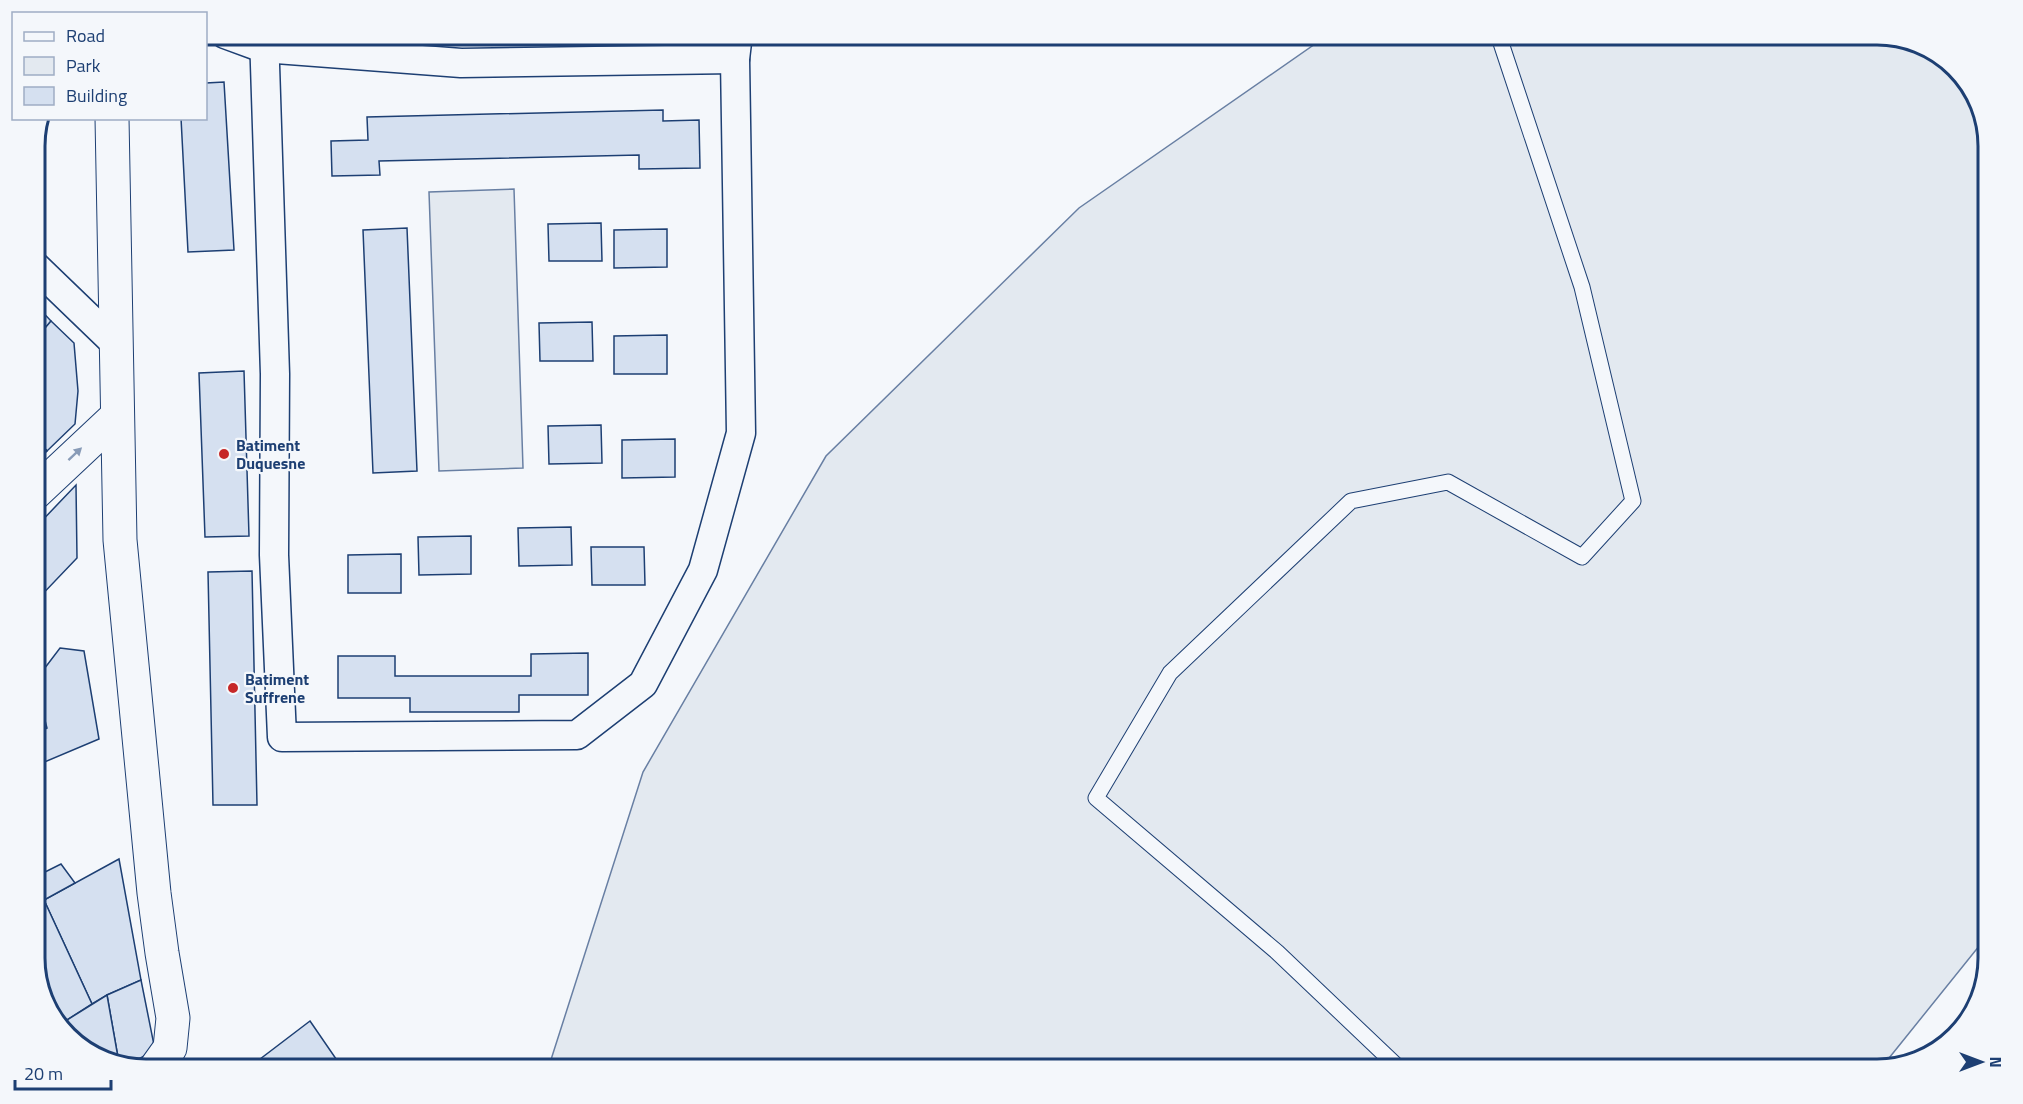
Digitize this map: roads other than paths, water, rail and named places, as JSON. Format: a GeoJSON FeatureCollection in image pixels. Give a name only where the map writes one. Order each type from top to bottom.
{"type":"FeatureCollection","features":[{"type":"Feature","properties":{"kind":"main road"},"geometry":{"type":"LineString","coordinates":[[112,120],[120,540],[154,893],[173,1018],[170,1048],[162,1059]]}},
{"type":"Feature","properties":{"kind":"main road"},"geometry":{"type":"LineString","coordinates":[[45,484],[116,417]]}},
{"type":"Feature","properties":{"kind":"street"},"geometry":{"type":"LineString","coordinates":[[263,45],[275,374],[274,555],[282,737],[578,735],[643,684],[703,570],[741,434],[737,47],[461,63],[299,45]]}},
{"type":"Feature","properties":{"kind":"street"},"geometry":{"type":"LineString","coordinates":[[45,276],[117,345]]}},
{"type":"Feature","properties":{"kind":"lane"},"geometry":{"type":"LineString","coordinates":[[1389,1059],[1277,952],[1096,798],[1170,673],[1351,501],[1448,482],[1582,556],[1634,501],[1582,287],[1502,45]]}},
{"type":"Feature","properties":{"kind":"place","name":"Batiment Duquesne"},"geometry":{"type":"Point","coordinates":[224,454]}},
{"type":"Feature","properties":{"kind":"place","name":"Batiment Suffrene"},"geometry":{"type":"Point","coordinates":[233,688]}}]}
